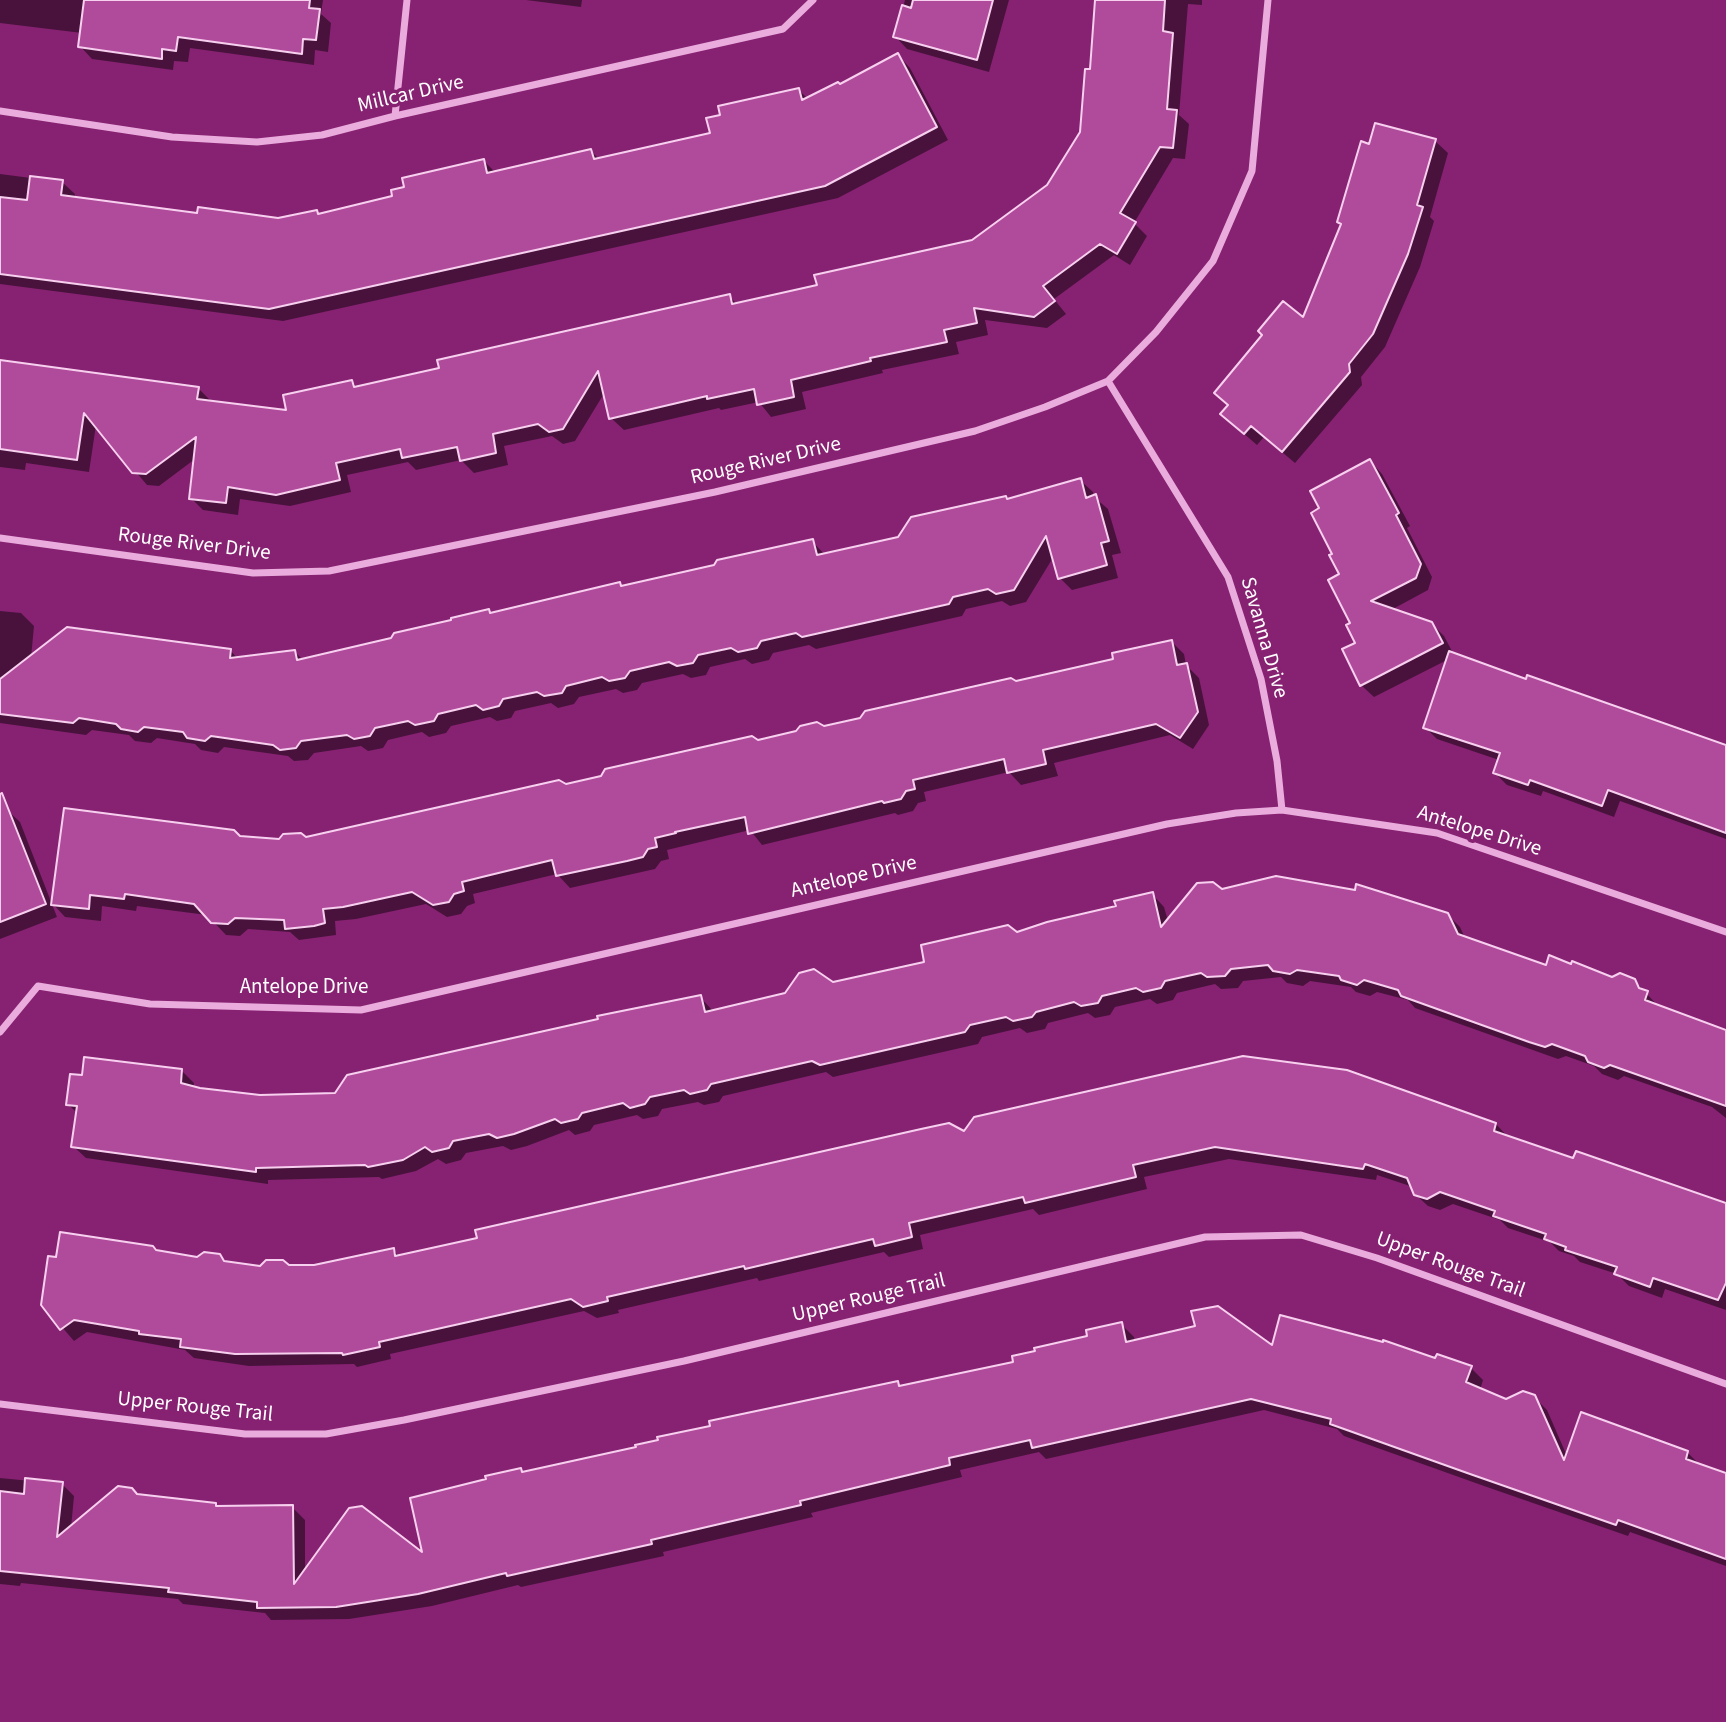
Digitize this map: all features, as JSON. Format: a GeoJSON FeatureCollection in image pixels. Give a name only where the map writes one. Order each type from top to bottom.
{"type":"FeatureCollection","features":[{"type":"Feature","properties":{"kind":"street"},"geometry":{"type":"LineString","coordinates":[[395,116],[407,0]]}},
{"type":"Feature","properties":{"kind":"street","name":"Millcar Drive"},"geometry":{"type":"LineString","coordinates":[[0,111],[172,137],[257,142],[322,135],[395,116],[783,29],[813,0]]}},
{"type":"Feature","properties":{"kind":"street","name":"Rouge River Drive"},"geometry":{"type":"LineString","coordinates":[[0,538],[253,573],[329,571],[715,492],[975,431],[1045,407],[1108,381],[1156,332],[1213,261],[1252,171],[1268,0]]}},
{"type":"Feature","properties":{"kind":"street","name":"Savanna Drive"},"geometry":{"type":"LineString","coordinates":[[1108,381],[1228,577],[1261,679],[1277,761],[1282,810]]}},
{"type":"Feature","properties":{"kind":"street","name":"Antelope Drive"},"geometry":{"type":"LineString","coordinates":[[0,1032],[38,986],[150,1004],[360,1010],[1167,824],[1236,813],[1282,810],[1437,833],[1726,932]]}},
{"type":"Feature","properties":{"kind":"street","name":"Upper Rouge Trail"},"geometry":{"type":"LineString","coordinates":[[0,1404],[245,1434],[326,1434],[684,1360],[1205,1237],[1301,1235],[1377,1258],[1726,1384]]}},
{"type":"Feature","properties":{"kind":"building"},"geometry":{"type":"Polygon","coordinates":[[[84,0],[310,0],[309,8],[320,9],[316,40],[303,39],[302,54],[178,37],[176,51],[162,49],[162,59],[78,47],[84,0]]]}},
{"type":"Feature","properties":{"kind":"building"},"geometry":{"type":"Polygon","coordinates":[[[913,0],[993,0],[977,60],[893,37],[902,5],[911,8],[913,0]]]}},
{"type":"Feature","properties":{"kind":"building"},"geometry":{"type":"Polygon","coordinates":[[[1095,0],[1165,0],[1163,31],[1173,33],[1167,109],[1177,110],[1173,148],[1160,147],[1120,213],[1136,222],[1117,254],[1100,244],[1043,286],[1055,301],[1034,317],[974,308],[977,323],[944,330],[947,342],[870,358],[871,361],[791,380],[794,397],[757,405],[754,389],[707,399],[707,396],[609,419],[598,371],[563,429],[549,432],[538,424],[493,434],[496,453],[460,461],[457,447],[402,458],[400,449],[336,463],[340,480],[276,495],[228,487],[226,503],[189,499],[196,437],[146,474],[132,473],[84,413],[77,460],[0,449],[0,360],[199,387],[197,399],[286,410],[283,395],[352,380],[354,387],[439,368],[437,360],[730,294],[732,304],[817,285],[814,275],[972,240],[1047,185],[1080,132],[1085,69],[1090,69],[1095,0]]]}},
{"type":"Feature","properties":{"kind":"building"},"geometry":{"type":"Polygon","coordinates":[[[898,53],[937,127],[825,186],[269,309],[0,274],[0,197],[27,200],[30,176],[63,180],[61,195],[197,213],[198,207],[278,218],[317,210],[318,214],[392,196],[391,190],[404,187],[402,178],[484,159],[487,173],[591,149],[594,159],[710,133],[706,118],[720,115],[718,106],[799,88],[802,100],[838,82],[840,84],[898,53]]]}},
{"type":"Feature","properties":{"kind":"building"},"geometry":{"type":"Polygon","coordinates":[[[1375,123],[1436,139],[1417,205],[1423,207],[1408,254],[1373,334],[1349,364],[1350,372],[1282,452],[1251,426],[1244,434],[1220,414],[1228,405],[1214,393],[1262,335],[1258,331],[1283,301],[1303,317],[1341,224],[1337,222],[1361,141],[1369,144],[1375,123]]]}},
{"type":"Feature","properties":{"kind":"building"},"geometry":{"type":"Polygon","coordinates":[[[1370,459],[1399,513],[1396,515],[1421,564],[1416,578],[1371,601],[1432,622],[1443,643],[1360,686],[1342,649],[1355,643],[1346,625],[1350,623],[1328,580],[1339,574],[1311,513],[1319,508],[1310,491],[1370,459]]]}},
{"type":"Feature","properties":{"kind":"building"},"geometry":{"type":"Polygon","coordinates":[[[1081,478],[1086,498],[1096,494],[1109,541],[1101,543],[1107,565],[1058,579],[1046,536],[1014,590],[996,594],[988,589],[953,597],[949,604],[802,637],[796,633],[761,641],[757,648],[738,652],[731,648],[698,655],[693,663],[677,666],[669,662],[630,671],[625,678],[609,681],[602,677],[566,686],[562,693],[544,696],[537,692],[503,699],[499,706],[483,710],[476,705],[438,714],[434,721],[415,725],[408,721],[375,728],[370,736],[354,739],[347,735],[301,741],[296,748],[280,750],[273,745],[211,736],[205,741],[187,738],[183,732],[144,727],[138,732],[121,729],[116,724],[79,718],[73,723],[0,714],[0,679],[67,627],[231,649],[230,658],[295,650],[297,660],[391,638],[394,633],[489,609],[490,613],[620,582],[621,586],[714,565],[717,560],[813,539],[817,555],[898,537],[911,517],[1006,496],[1007,499],[1081,478]]]}},
{"type":"Feature","properties":{"kind":"building"},"geometry":{"type":"Polygon","coordinates":[[[1172,640],[1177,665],[1187,663],[1198,712],[1180,738],[1156,724],[1043,750],[1046,764],[1007,773],[1004,759],[913,780],[915,789],[906,791],[901,799],[884,803],[882,801],[748,834],[745,817],[655,838],[657,847],[648,849],[643,857],[627,861],[556,876],[552,860],[462,882],[464,891],[454,894],[449,902],[433,905],[412,892],[323,909],[325,923],[314,926],[285,929],[284,920],[235,918],[228,924],[211,923],[194,904],[125,894],[124,899],[90,895],[89,909],[51,905],[64,808],[234,830],[240,836],[279,839],[283,834],[301,833],[306,837],[559,780],[566,784],[601,776],[605,769],[752,736],[758,740],[796,731],[800,726],[817,722],[824,726],[860,718],[865,711],[1011,678],[1016,681],[1113,659],[1112,653],[1172,640]]]}},
{"type":"Feature","properties":{"kind":"building"},"geometry":{"type":"Polygon","coordinates":[[[1449,651],[1526,679],[1527,675],[1726,745],[1726,833],[1608,790],[1602,806],[1530,780],[1528,785],[1493,773],[1500,753],[1423,728],[1449,651]]]}},
{"type":"Feature","properties":{"kind":"building"},"geometry":{"type":"Polygon","coordinates":[[[2,793],[46,904],[0,922],[0,794],[2,793]]]}},
{"type":"Feature","properties":{"kind":"building"},"geometry":{"type":"Polygon","coordinates":[[[1276,876],[1355,890],[1356,884],[1448,913],[1458,934],[1546,965],[1549,955],[1612,977],[1620,973],[1635,979],[1639,988],[1648,991],[1645,1000],[1726,1030],[1726,1106],[1610,1065],[1604,1068],[1588,1062],[1585,1056],[1552,1044],[1545,1047],[1529,1042],[1401,996],[1398,990],[1364,980],[1357,985],[1341,980],[1339,976],[1297,970],[1290,974],[1273,971],[1268,965],[1231,969],[1225,976],[1207,977],[1201,973],[1165,981],[1161,988],[1143,992],[1136,988],[1102,996],[1098,1003],[1081,1006],[1074,1002],[1036,1012],[1032,1017],[1013,1021],[1006,1017],[970,1025],[965,1032],[820,1065],[812,1061],[711,1084],[707,1090],[690,1094],[684,1090],[650,1097],[645,1104],[630,1108],[623,1103],[582,1113],[578,1119],[561,1123],[555,1119],[497,1138],[489,1134],[453,1141],[449,1148],[432,1152],[425,1147],[403,1160],[368,1167],[256,1168],[256,1172],[71,1147],[77,1106],[66,1105],[70,1074],[82,1075],[84,1057],[182,1069],[181,1083],[200,1088],[260,1095],[335,1093],[347,1075],[598,1019],[597,1016],[701,995],[705,1012],[785,993],[799,973],[814,969],[833,982],[924,962],[921,945],[1008,925],[1017,932],[1116,906],[1114,901],[1153,892],[1161,927],[1197,883],[1213,882],[1222,889],[1276,876]]]}},
{"type":"Feature","properties":{"kind":"building"},"geometry":{"type":"Polygon","coordinates":[[[1243,1056],[1347,1070],[1496,1123],[1494,1131],[1573,1158],[1576,1151],[1726,1203],[1726,1283],[1718,1300],[1653,1278],[1650,1287],[1614,1274],[1617,1267],[1565,1250],[1566,1247],[1544,1239],[1546,1234],[1493,1216],[1495,1211],[1440,1192],[1427,1199],[1414,1195],[1407,1178],[1365,1164],[1363,1169],[1215,1147],[1133,1165],[1136,1177],[1025,1203],[1023,1197],[909,1223],[912,1237],[875,1246],[873,1239],[607,1297],[608,1301],[583,1307],[571,1299],[379,1342],[380,1347],[343,1355],[235,1354],[180,1347],[181,1339],[139,1334],[139,1331],[74,1320],[60,1330],[41,1305],[48,1256],[56,1257],[60,1232],[153,1246],[156,1250],[197,1257],[204,1252],[220,1254],[224,1261],[260,1266],[266,1260],[283,1260],[289,1265],[314,1265],[394,1248],[395,1256],[477,1238],[475,1230],[921,1129],[949,1123],[964,1131],[974,1117],[1243,1056]]]}},
{"type":"Feature","properties":{"kind":"building"},"geometry":{"type":"Polygon","coordinates":[[[1218,1306],[1272,1345],[1280,1315],[1383,1340],[1435,1358],[1437,1354],[1472,1366],[1466,1382],[1506,1399],[1523,1391],[1535,1395],[1564,1460],[1581,1412],[1688,1451],[1686,1459],[1726,1473],[1726,1559],[1618,1520],[1616,1525],[1470,1474],[1330,1424],[1331,1419],[1251,1399],[1032,1448],[1030,1440],[949,1458],[950,1465],[800,1501],[801,1505],[651,1540],[652,1544],[507,1576],[506,1573],[418,1594],[336,1607],[257,1608],[257,1602],[168,1592],[169,1588],[0,1571],[0,1491],[24,1494],[25,1478],[63,1482],[57,1537],[118,1486],[132,1488],[137,1494],[216,1503],[216,1506],[293,1505],[294,1584],[349,1508],[362,1506],[422,1552],[410,1498],[486,1479],[485,1476],[521,1468],[522,1472],[636,1447],[635,1445],[658,1440],[657,1437],[710,1426],[709,1421],[898,1381],[899,1386],[1013,1362],[1012,1356],[1087,1336],[1086,1330],[1122,1322],[1126,1342],[1195,1326],[1191,1311],[1218,1306]]]}}]}
